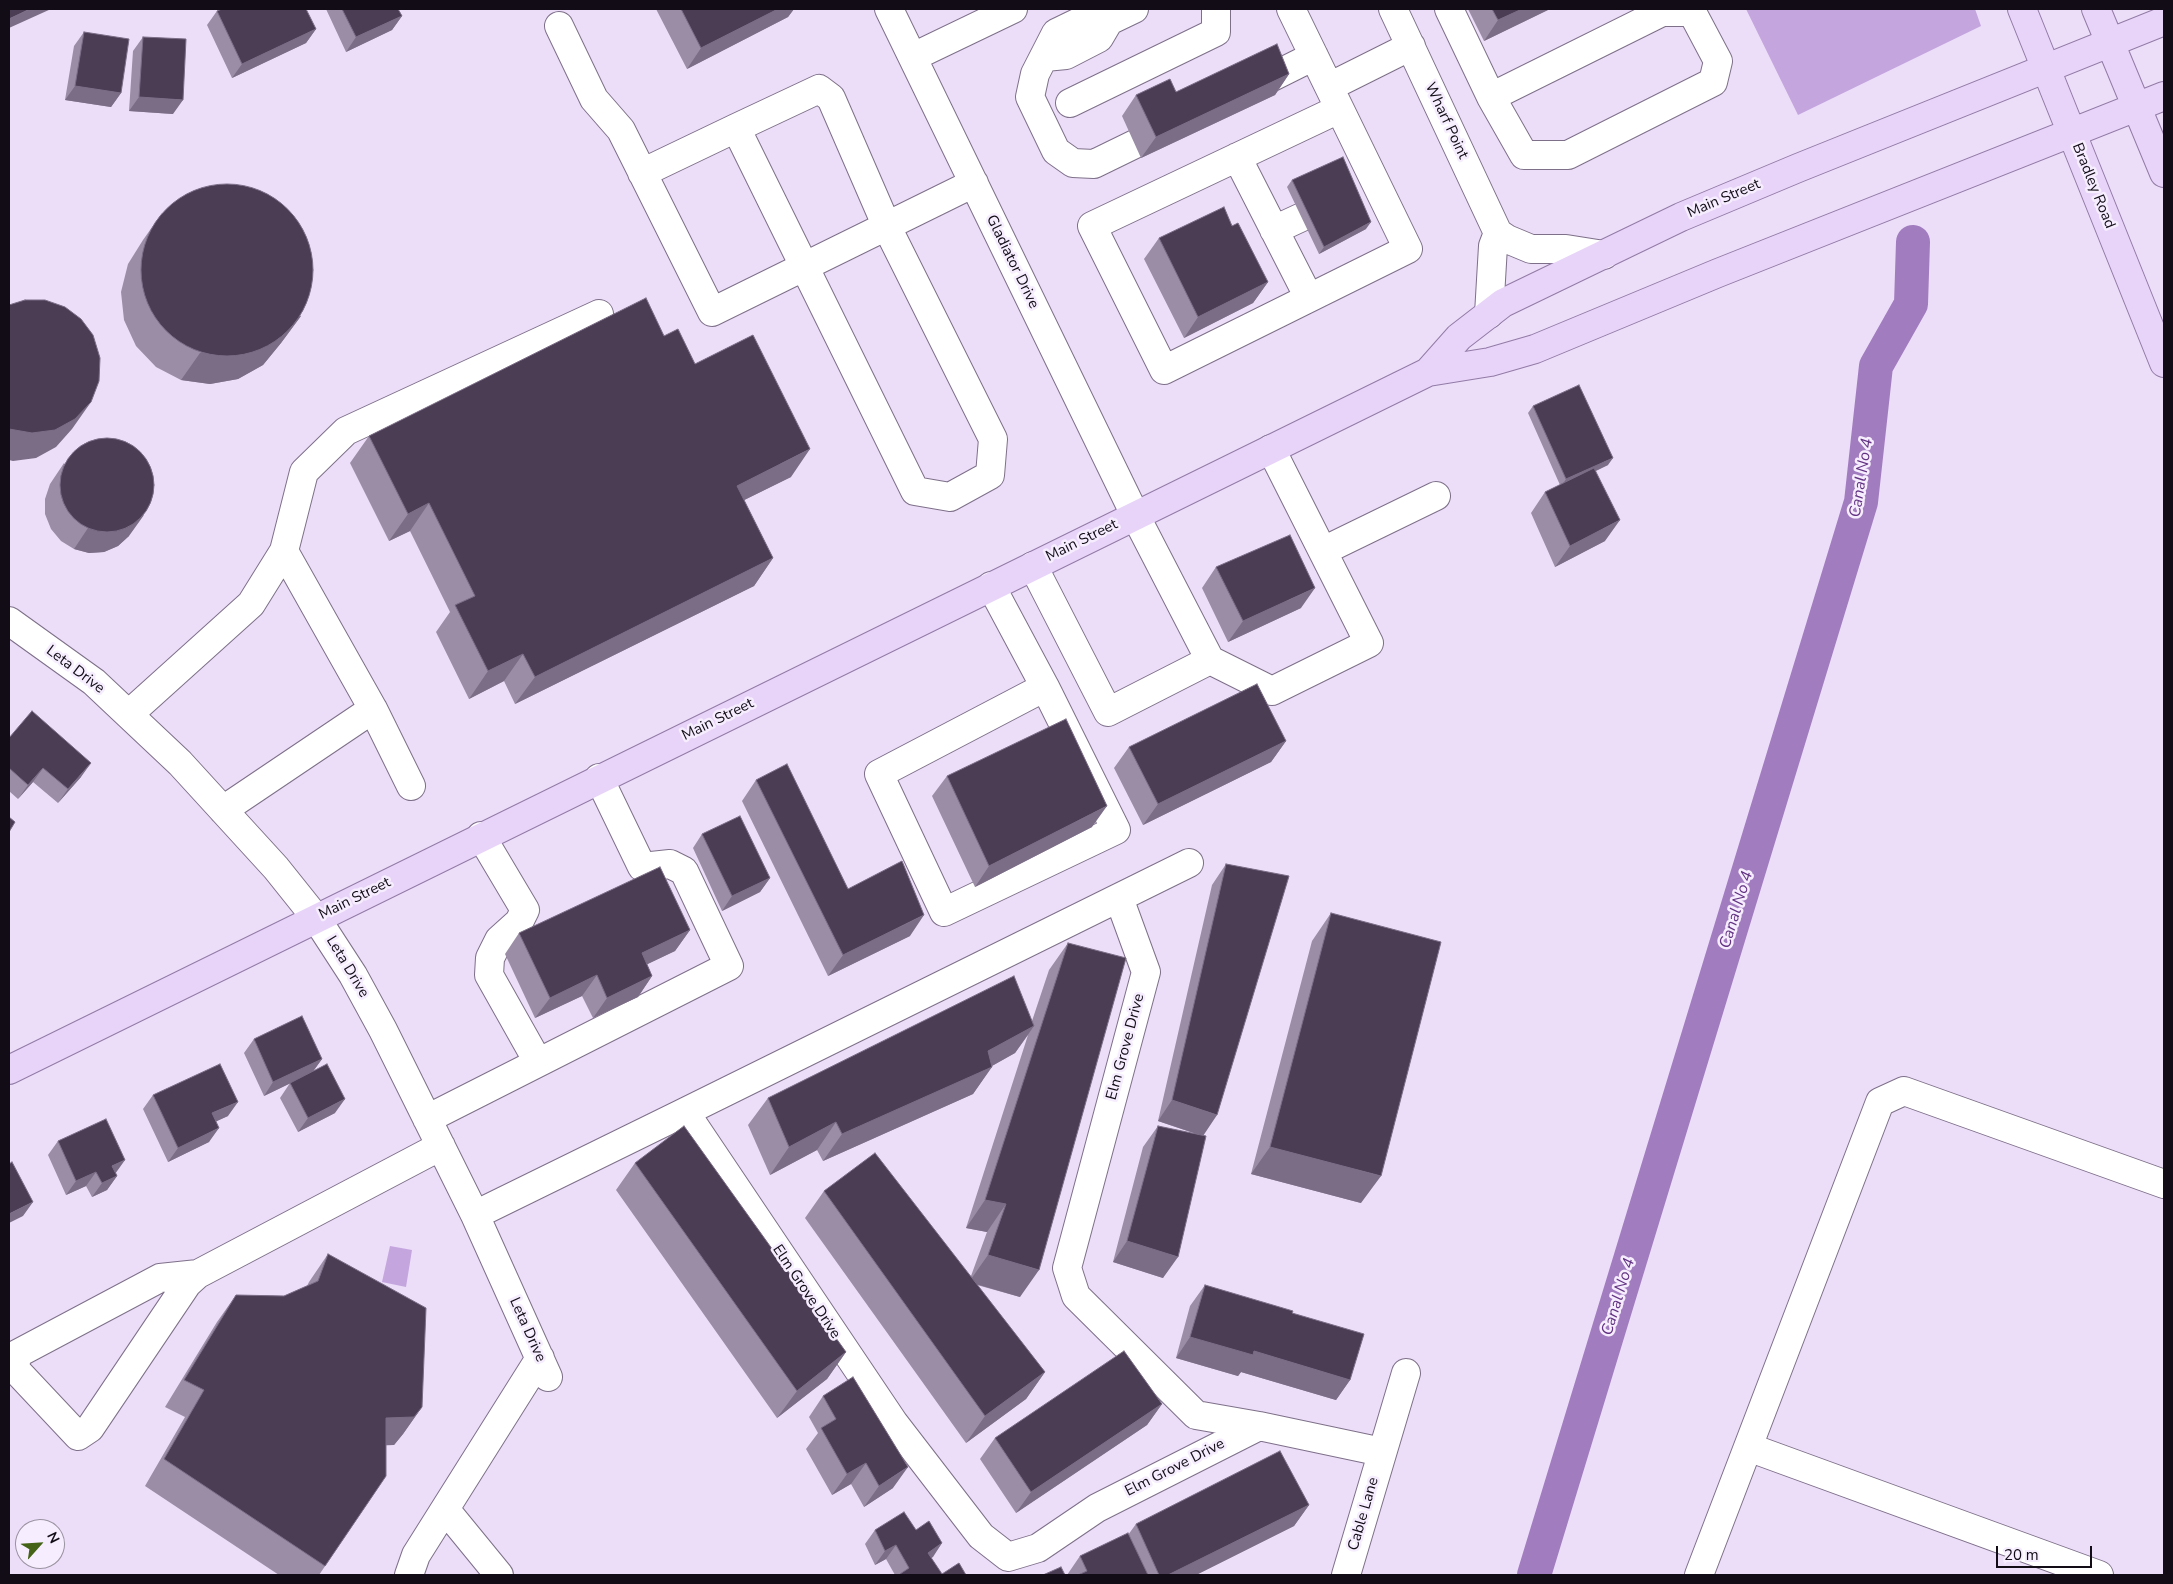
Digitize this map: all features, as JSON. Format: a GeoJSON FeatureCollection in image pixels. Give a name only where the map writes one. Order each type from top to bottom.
{"type":"FeatureCollection","features":[{"type":"Feature","properties":{"kind":"main road","name":"Bradley Road"},"geometry":{"type":"LineString","coordinates":[[2022,9],[2164,363]]}},
{"type":"Feature","properties":{"kind":"main road"},"geometry":{"type":"LineString","coordinates":[[2096,9],[2138,106],[2164,173]]}},
{"type":"Feature","properties":{"kind":"main road","name":"Main Street"},"geometry":{"type":"LineString","coordinates":[[1428,372],[1459,337],[1503,302],[1681,217],[2164,21]]}},
{"type":"Feature","properties":{"kind":"main road","name":"Main Street"},"geometry":{"type":"LineString","coordinates":[[9,1070],[481,836],[1428,372],[1490,362],[1535,349],[1718,273],[2164,96]]}},
{"type":"Feature","properties":{"kind":"street","name":"Gladiator Drive"},"geometry":{"type":"LineString","coordinates":[[889,9],[1135,515],[1210,660]]}},
{"type":"Feature","properties":{"kind":"street"},"geometry":{"type":"LineString","coordinates":[[912,58],[1013,9]]}},
{"type":"Feature","properties":{"kind":"street"},"geometry":{"type":"LineString","coordinates":[[1134,9],[1109,21],[1087,18],[1056,33],[1035,74],[1030,97],[1056,151],[1074,163],[1094,164],[1135,144]]}},
{"type":"Feature","properties":{"kind":"street"},"geometry":{"type":"LineString","coordinates":[[1070,103],[1216,32],[1216,9]]}},
{"type":"Feature","properties":{"kind":"street"},"geometry":{"type":"LineString","coordinates":[[1291,9],[1314,56],[1334,98],[1374,181],[1408,249],[1164,370],[1092,226],[1237,158],[1334,98],[1411,46]]}},
{"type":"Feature","properties":{"kind":"street","name":"Wharf Point"},"geometry":{"type":"LineString","coordinates":[[1393,9],[1498,233]]}},
{"type":"Feature","properties":{"kind":"street"},"geometry":{"type":"LineString","coordinates":[[1449,9],[1491,97],[1524,155],[1568,155],[1713,82],[1718,61],[1691,10],[1662,12],[1491,97]]}},
{"type":"Feature","properties":{"kind":"street"},"geometry":{"type":"LineString","coordinates":[[559,26],[594,100],[621,130],[712,312],[974,183]]}},
{"type":"Feature","properties":{"kind":"street"},"geometry":{"type":"LineString","coordinates":[[1268,79],[1314,56]]}},
{"type":"Feature","properties":{"kind":"street"},"geometry":{"type":"LineString","coordinates":[[642,172],[819,89],[831,98],[887,227],[993,439],[990,475],[950,497],[914,491],[736,128]]}},
{"type":"Feature","properties":{"kind":"street"},"geometry":{"type":"LineString","coordinates":[[1237,158],[1309,298]]}},
{"type":"Feature","properties":{"kind":"street"},"geometry":{"type":"LineString","coordinates":[[1350,193],[1374,181]]}},
{"type":"Feature","properties":{"kind":"street"},"geometry":{"type":"LineString","coordinates":[[1274,230],[1302,217]]}},
{"type":"Feature","properties":{"kind":"street"},"geometry":{"type":"LineString","coordinates":[[1489,314],[1492,252],[1498,233],[1531,249],[1566,249],[1604,255]]}},
{"type":"Feature","properties":{"kind":"street"},"geometry":{"type":"LineString","coordinates":[[129,714],[250,604],[284,551],[304,472],[346,432],[599,314]]}},
{"type":"Feature","properties":{"kind":"street"},"geometry":{"type":"LineString","coordinates":[[1033,566],[1108,712],[1210,660],[1272,692],[1369,643],[1272,449]]}},
{"type":"Feature","properties":{"kind":"street"},"geometry":{"type":"LineString","coordinates":[[1323,551],[1436,496]]}},
{"type":"Feature","properties":{"kind":"street"},"geometry":{"type":"LineString","coordinates":[[284,551],[373,709],[411,786]]}},
{"type":"Feature","properties":{"kind":"street"},"geometry":{"type":"LineString","coordinates":[[991,586],[1045,686],[1116,830],[944,912],[879,774],[1045,686]]}},
{"type":"Feature","properties":{"kind":"street","name":"Leta Drive"},"geometry":{"type":"LineString","coordinates":[[9,620],[94,682],[180,763],[276,868],[316,918],[353,975],[475,1215],[544,1368],[445,1509]]}},
{"type":"Feature","properties":{"kind":"street"},"geometry":{"type":"LineString","coordinates":[[223,810],[373,709]]}},
{"type":"Feature","properties":{"kind":"street"},"geometry":{"type":"LineString","coordinates":[[427,1119],[729,966],[684,871],[670,864],[642,867],[599,778]]}},
{"type":"Feature","properties":{"kind":"street"},"geometry":{"type":"LineString","coordinates":[[481,836],[525,910],[519,922],[499,940],[490,958],[489,974],[538,1062]]}},
{"type":"Feature","properties":{"kind":"street"},"geometry":{"type":"LineString","coordinates":[[475,1215],[1189,863]]}},
{"type":"Feature","properties":{"kind":"street","name":"Elm Grove Drive"},"geometry":{"type":"LineString","coordinates":[[1119,898],[1146,972],[1067,1268],[1076,1296],[1196,1416],[1259,1426]]}},
{"type":"Feature","properties":{"kind":"street"},"geometry":{"type":"LineString","coordinates":[[1699,1575],[1880,1102],[1904,1091],[2164,1184]]}},
{"type":"Feature","properties":{"kind":"street","name":"Elm Grove Drive"},"geometry":{"type":"LineString","coordinates":[[685,1112],[894,1422],[981,1536],[1008,1557],[1038,1548],[1097,1508],[1259,1426]]}},
{"type":"Feature","properties":{"kind":"street"},"geometry":{"type":"LineString","coordinates":[[198,1274],[160,1278],[17,1354],[15,1369],[78,1436],[90,1428],[186,1284],[198,1274],[441,1146]]}},
{"type":"Feature","properties":{"kind":"street","name":"Cable Lane"},"geometry":{"type":"LineString","coordinates":[[1346,1575],[1406,1373]]}},
{"type":"Feature","properties":{"kind":"street"},"geometry":{"type":"LineString","coordinates":[[1259,1426],[1382,1452]]}},
{"type":"Feature","properties":{"kind":"street"},"geometry":{"type":"LineString","coordinates":[[1748,1447],[2099,1575]]}},
{"type":"Feature","properties":{"kind":"street"},"geometry":{"type":"LineString","coordinates":[[409,1575],[416,1554],[445,1509],[499,1575]]}},
{"type":"Feature","properties":{"kind":"shaded area"},"geometry":{"type":"Polygon","coordinates":[[[1746,9],[1975,9],[1981,26],[1798,115],[1746,9]]]}},
{"type":"Feature","properties":{"kind":"shaded area"},"geometry":{"type":"Polygon","coordinates":[[[390,1246],[412,1250],[406,1287],[382,1282],[390,1246]]]}},
{"type":"Feature","properties":{"kind":"building"},"geometry":{"type":"Polygon","coordinates":[[[9,9],[30,9],[9,19],[9,9]]]}},
{"type":"Feature","properties":{"kind":"building"},"geometry":{"type":"Polygon","coordinates":[[[222,9],[306,9],[316,29],[242,64],[217,11],[222,9]]]}},
{"type":"Feature","properties":{"kind":"building"},"geometry":{"type":"Polygon","coordinates":[[[342,9],[398,9],[402,16],[356,37],[342,9]]]}},
{"type":"Feature","properties":{"kind":"building"},"geometry":{"type":"Polygon","coordinates":[[[681,9],[778,9],[701,48],[681,9]]]}},
{"type":"Feature","properties":{"kind":"building"},"geometry":{"type":"Polygon","coordinates":[[[1492,9],[1522,9],[1498,20],[1492,9]]]}},
{"type":"Feature","properties":{"kind":"building"},"geometry":{"type":"Polygon","coordinates":[[[84,32],[129,39],[121,93],[75,86],[84,32]]]}},
{"type":"Feature","properties":{"kind":"building"},"geometry":{"type":"Polygon","coordinates":[[[143,37],[186,39],[183,100],[139,97],[143,37]]]}},
{"type":"Feature","properties":{"kind":"building"},"geometry":{"type":"Polygon","coordinates":[[[1277,44],[1289,74],[1156,137],[1136,95],[1170,79],[1176,92],[1277,44]]]}},
{"type":"Feature","properties":{"kind":"building"},"geometry":{"type":"Polygon","coordinates":[[[1343,157],[1371,222],[1324,247],[1292,180],[1343,157]]]}},
{"type":"Feature","properties":{"kind":"building"},"geometry":{"type":"Polygon","coordinates":[[[219,184],[235,184],[268,194],[288,209],[303,229],[311,253],[313,270],[311,287],[303,311],[288,331],[268,346],[252,352],[235,356],[219,356],[186,346],[161,325],[151,311],[145,295],[141,278],[141,262],[151,229],[172,204],[186,194],[202,188],[219,184]]]}},
{"type":"Feature","properties":{"kind":"building"},"geometry":{"type":"Polygon","coordinates":[[[1224,207],[1232,226],[1238,223],[1268,282],[1198,317],[1159,238],[1224,207]]]}},
{"type":"Feature","properties":{"kind":"building"},"geometry":{"type":"Polygon","coordinates":[[[646,298],[664,336],[678,329],[695,364],[753,335],[810,449],[737,486],[773,558],[535,677],[523,654],[488,671],[455,605],[475,596],[429,503],[408,514],[369,436],[646,298]]]}},
{"type":"Feature","properties":{"kind":"building"},"geometry":{"type":"Polygon","coordinates":[[[25,300],[45,300],[65,307],[81,319],[93,335],[100,358],[99,381],[91,402],[75,419],[55,430],[32,433],[9,429],[9,305],[25,300]]]}},
{"type":"Feature","properties":{"kind":"building"},"geometry":{"type":"Polygon","coordinates":[[[1579,385],[1613,458],[1566,479],[1533,406],[1579,385]]]}},
{"type":"Feature","properties":{"kind":"building"},"geometry":{"type":"Polygon","coordinates":[[[107,438],[125,441],[140,452],[151,467],[154,485],[151,503],[140,518],[125,529],[107,532],[89,529],[74,518],[63,503],[60,485],[63,467],[74,452],[89,441],[107,438]]]}},
{"type":"Feature","properties":{"kind":"building"},"geometry":{"type":"Polygon","coordinates":[[[1594,468],[1620,520],[1570,546],[1545,492],[1594,468]]]}},
{"type":"Feature","properties":{"kind":"building"},"geometry":{"type":"Polygon","coordinates":[[[1290,535],[1315,588],[1243,621],[1216,567],[1290,535]]]}},
{"type":"Feature","properties":{"kind":"building"},"geometry":{"type":"Polygon","coordinates":[[[1257,684],[1286,741],[1158,804],[1129,747],[1257,684]]]}},
{"type":"Feature","properties":{"kind":"building"},"geometry":{"type":"Polygon","coordinates":[[[32,711],[91,763],[68,789],[43,768],[28,785],[9,768],[9,738],[32,711]]]}},
{"type":"Feature","properties":{"kind":"building"},"geometry":{"type":"Polygon","coordinates":[[[1066,719],[1107,806],[989,866],[947,776],[1066,719]]]}},
{"type":"Feature","properties":{"kind":"building"},"geometry":{"type":"Polygon","coordinates":[[[787,764],[848,889],[902,861],[924,915],[843,955],[756,780],[787,764]]]}},
{"type":"Feature","properties":{"kind":"building"},"geometry":{"type":"Polygon","coordinates":[[[740,816],[770,878],[732,896],[702,834],[740,816]]]}},
{"type":"Feature","properties":{"kind":"building"},"geometry":{"type":"Polygon","coordinates":[[[9,817],[15,822],[9,832],[9,817]]]}},
{"type":"Feature","properties":{"kind":"building"},"geometry":{"type":"Polygon","coordinates":[[[1226,864],[1289,876],[1217,1115],[1172,1100],[1226,864]]]}},
{"type":"Feature","properties":{"kind":"building"},"geometry":{"type":"Polygon","coordinates":[[[660,867],[690,930],[642,953],[652,976],[607,998],[597,975],[550,998],[519,933],[660,867]]]}},
{"type":"Feature","properties":{"kind":"building"},"geometry":{"type":"Polygon","coordinates":[[[1331,913],[1441,942],[1381,1176],[1270,1147],[1331,913]]]}},
{"type":"Feature","properties":{"kind":"building"},"geometry":{"type":"Polygon","coordinates":[[[1068,943],[1126,958],[1039,1270],[988,1255],[1006,1204],[985,1200],[1068,943]]]}},
{"type":"Feature","properties":{"kind":"building"},"geometry":{"type":"Polygon","coordinates":[[[1014,976],[1034,1026],[988,1051],[992,1067],[842,1134],[836,1122],[789,1147],[768,1098],[1014,976]]]}},
{"type":"Feature","properties":{"kind":"building"},"geometry":{"type":"Polygon","coordinates":[[[302,1016],[322,1059],[273,1082],[254,1039],[302,1016]]]}},
{"type":"Feature","properties":{"kind":"building"},"geometry":{"type":"Polygon","coordinates":[[[220,1064],[238,1102],[212,1113],[219,1128],[178,1148],[153,1095],[220,1064]]]}},
{"type":"Feature","properties":{"kind":"building"},"geometry":{"type":"Polygon","coordinates":[[[327,1064],[345,1099],[308,1118],[290,1083],[327,1064]]]}},
{"type":"Feature","properties":{"kind":"building"},"geometry":{"type":"Polygon","coordinates":[[[106,1119],[125,1160],[112,1166],[117,1176],[102,1183],[96,1172],[76,1181],[58,1141],[106,1119]]]}},
{"type":"Feature","properties":{"kind":"building"},"geometry":{"type":"Polygon","coordinates":[[[684,1126],[846,1352],[797,1391],[635,1163],[684,1126]]]}},
{"type":"Feature","properties":{"kind":"building"},"geometry":{"type":"Polygon","coordinates":[[[1158,1126],[1206,1136],[1178,1257],[1127,1241],[1158,1126]]]}},
{"type":"Feature","properties":{"kind":"building"},"geometry":{"type":"Polygon","coordinates":[[[875,1153],[1045,1372],[985,1416],[824,1191],[875,1153]]]}},
{"type":"Feature","properties":{"kind":"building"},"geometry":{"type":"Polygon","coordinates":[[[12,1162],[33,1202],[9,1214],[9,1164],[12,1162]]]}},
{"type":"Feature","properties":{"kind":"building"},"geometry":{"type":"Polygon","coordinates":[[[328,1254],[426,1308],[422,1407],[414,1417],[386,1418],[386,1476],[325,1566],[164,1459],[204,1390],[184,1380],[236,1295],[284,1296],[318,1281],[328,1254]]]}},
{"type":"Feature","properties":{"kind":"building"},"geometry":{"type":"Polygon","coordinates":[[[1205,1285],[1364,1334],[1350,1380],[1254,1351],[1253,1355],[1190,1337],[1205,1285]]]}},
{"type":"Feature","properties":{"kind":"building"},"geometry":{"type":"Polygon","coordinates":[[[1124,1351],[1162,1404],[1031,1492],[995,1438],[1124,1351]]]}},
{"type":"Feature","properties":{"kind":"building"},"geometry":{"type":"Polygon","coordinates":[[[853,1377],[908,1467],[879,1486],[866,1463],[847,1474],[821,1428],[836,1419],[823,1396],[853,1377]]]}},
{"type":"Feature","properties":{"kind":"building"},"geometry":{"type":"Polygon","coordinates":[[[1280,1451],[1309,1505],[1168,1575],[1159,1575],[1136,1524],[1280,1451]]]}},
{"type":"Feature","properties":{"kind":"building"},"geometry":{"type":"Polygon","coordinates":[[[904,1512],[916,1530],[929,1521],[942,1543],[928,1553],[942,1574],[959,1563],[966,1575],[900,1574],[909,1568],[896,1545],[885,1551],[875,1530],[904,1512]]]}},
{"type":"Feature","properties":{"kind":"building"},"geometry":{"type":"Polygon","coordinates":[[[1128,1533],[1148,1575],[1078,1575],[1087,1571],[1080,1556],[1128,1533]]]}},
{"type":"Feature","properties":{"kind":"building"},"geometry":{"type":"Polygon","coordinates":[[[1061,1567],[1065,1575],[1043,1575],[1061,1567]]]}},
{"type":"Feature","properties":{"kind":"waterway","name":"Canal No 4"},"geometry":{"type":"LineString","coordinates":[[1534,1575],[1861,502],[1876,366],[1911,304],[1913,242]]}}]}
